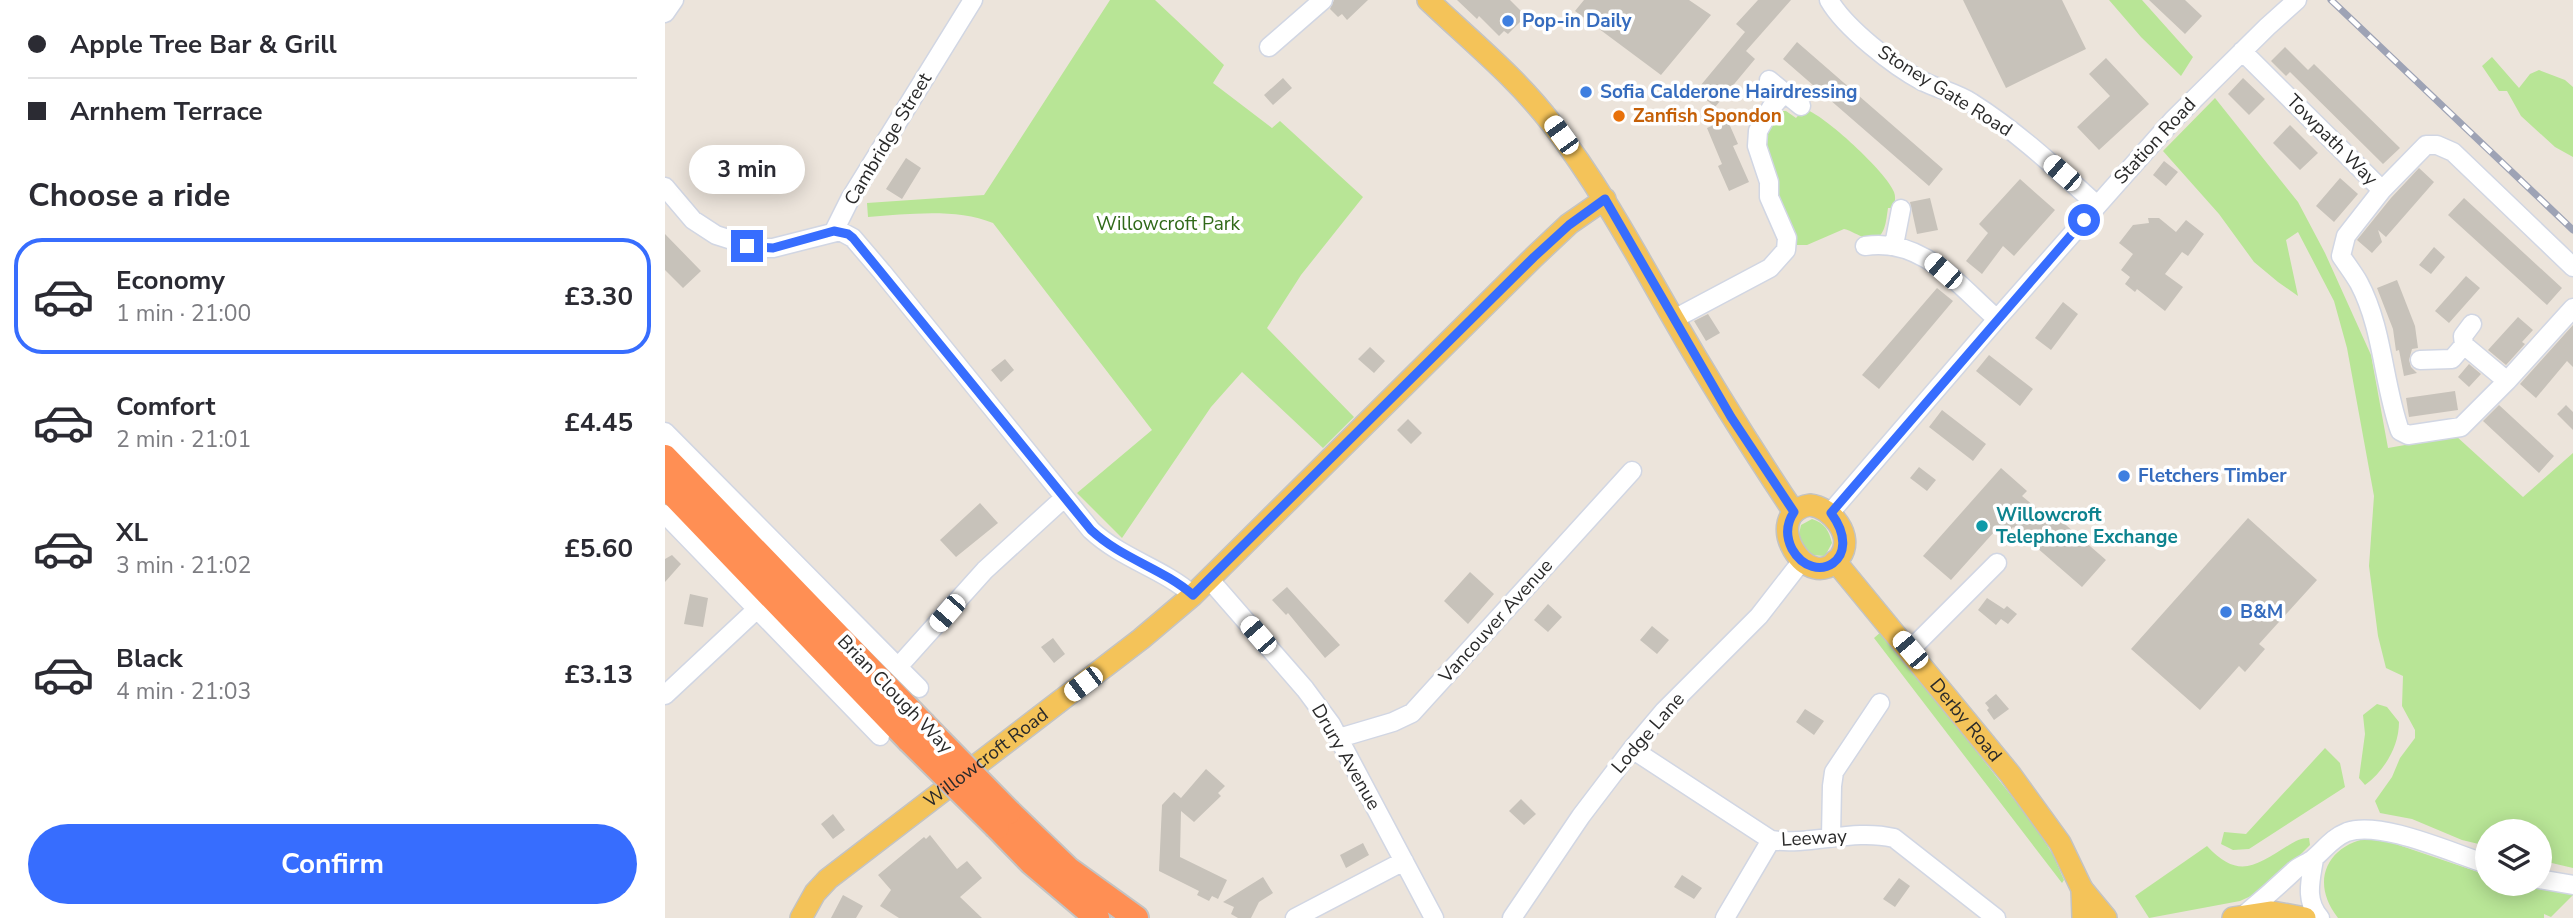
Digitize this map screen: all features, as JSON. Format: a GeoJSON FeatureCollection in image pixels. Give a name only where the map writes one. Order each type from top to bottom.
{"type":"FeatureCollection","features":[{"type":"Feature","properties":{"kind":"highway","name":"Brian Clough Way"},"geometry":{"type":"LineString","coordinates":[[665,457],[916,732]]}},
{"type":"Feature","properties":{"kind":"highway","name":"Brian Clough Way"},"geometry":{"type":"LineString","coordinates":[[665,486],[1003,820],[1136,918]]}},
{"type":"Feature","properties":{"kind":"highway","name":"Brian Clough Way"},"geometry":{"type":"LineString","coordinates":[[1003,820],[1031,862],[1097,918]]}},
{"type":"Feature","properties":{"kind":"main road"},"geometry":{"type":"LineString","coordinates":[[1428,0],[1517,85],[1550,121],[1605,199],[1731,417],[1794,512]]}},
{"type":"Feature","properties":{"kind":"main road","name":"Willowcroft Road"},"geometry":{"type":"LineString","coordinates":[[801,918],[815,893],[828,879],[1141,639],[1210,580],[1534,257],[1569,225],[1605,199]]}},
{"type":"Feature","properties":{"kind":"main road"},"geometry":{"type":"LineString","coordinates":[[1810,505],[1831,513],[1839,525],[1844,548],[1830,565],[1818,567],[1801,562],[1788,541],[1787,529],[1794,512],[1810,505]]}},
{"type":"Feature","properties":{"kind":"main road","name":"Derby Road"},"geometry":{"type":"LineString","coordinates":[[1835,561],[2010,774],[2064,850],[2081,889],[2106,918]]}},
{"type":"Feature","properties":{"kind":"main road","name":"Derby Road"},"geometry":{"type":"LineString","coordinates":[[2081,889],[2083,918]]}},
{"type":"Feature","properties":{"kind":"main road"},"geometry":{"type":"LineString","coordinates":[[2238,917],[2272,912],[2305,918]]}},
{"type":"Feature","properties":{"kind":"street"},"geometry":{"type":"LineString","coordinates":[[665,12],[674,0]]}},
{"type":"Feature","properties":{"kind":"street","name":"Cambridge Street"},"geometry":{"type":"LineString","coordinates":[[973,0],[850,199],[834,231],[848,234],[868,255],[1064,498],[1102,540],[1132,559],[1177,581],[1193,595]]}},
{"type":"Feature","properties":{"kind":"street"},"geometry":{"type":"LineString","coordinates":[[1269,47],[1323,0]]}},
{"type":"Feature","properties":{"kind":"street","name":"Stoney Gate Road"},"geometry":{"type":"LineString","coordinates":[[1829,0],[1849,25],[1875,48],[1920,80],[1969,101],[2026,141],[2097,205]]}},
{"type":"Feature","properties":{"kind":"street","name":"Station Road"},"geometry":{"type":"LineString","coordinates":[[1831,513],[1997,319],[2173,120],[2297,0]]}},
{"type":"Feature","properties":{"kind":"street","name":"Towpath Way"},"geometry":{"type":"LineString","coordinates":[[2242,51],[2382,190],[2346,236],[2340,256],[2360,284],[2375,326],[2391,405],[2400,431],[2409,435],[2461,426],[2507,381]]}},
{"type":"Feature","properties":{"kind":"street"},"geometry":{"type":"LineString","coordinates":[[1769,80],[1801,106]]}},
{"type":"Feature","properties":{"kind":"street"},"geometry":{"type":"LineString","coordinates":[[1674,319],[1770,268],[1786,250],[1787,238],[1769,197],[1769,182],[1757,146],[1758,131],[1771,108],[1785,92]]}},
{"type":"Feature","properties":{"kind":"street"},"geometry":{"type":"LineString","coordinates":[[2382,190],[2426,145],[2437,145],[2453,152],[2573,267]]}},
{"type":"Feature","properties":{"kind":"street"},"geometry":{"type":"LineString","coordinates":[[665,187],[693,220],[716,234],[747,246],[773,248],[834,231]]}},
{"type":"Feature","properties":{"kind":"street"},"geometry":{"type":"LineString","coordinates":[[1894,244],[1901,209]]}},
{"type":"Feature","properties":{"kind":"street"},"geometry":{"type":"LineString","coordinates":[[1865,246],[1894,244],[1925,256],[1997,319]]}},
{"type":"Feature","properties":{"kind":"street"},"geometry":{"type":"LineString","coordinates":[[2463,345],[2507,381],[2573,308]]}},
{"type":"Feature","properties":{"kind":"street"},"geometry":{"type":"LineString","coordinates":[[2420,360],[2452,359],[2463,345],[2463,336],[2472,324]]}},
{"type":"Feature","properties":{"kind":"street"},"geometry":{"type":"LineString","coordinates":[[665,432],[919,688]]}},
{"type":"Feature","properties":{"kind":"street","name":"Vancouver Avenue"},"geometry":{"type":"LineString","coordinates":[[1339,738],[1393,722],[1412,713],[1632,471]]}},
{"type":"Feature","properties":{"kind":"street"},"geometry":{"type":"LineString","coordinates":[[898,667],[985,570],[1064,498]]}},
{"type":"Feature","properties":{"kind":"street"},"geometry":{"type":"LineString","coordinates":[[665,514],[880,736]]}},
{"type":"Feature","properties":{"kind":"street","name":"Lodge Lane"},"geometry":{"type":"LineString","coordinates":[[1512,918],[1587,808],[1632,749],[1664,711],[1759,615],[1801,562]]}},
{"type":"Feature","properties":{"kind":"street"},"geometry":{"type":"LineString","coordinates":[[1910,650],[1997,563]]}},
{"type":"Feature","properties":{"kind":"street","name":"Drury Avenue"},"geometry":{"type":"LineString","coordinates":[[1210,580],[1305,689],[1339,738],[1434,918]]}},
{"type":"Feature","properties":{"kind":"street"},"geometry":{"type":"LineString","coordinates":[[665,695],[756,610]]}},
{"type":"Feature","properties":{"kind":"street"},"geometry":{"type":"LineString","coordinates":[[1831,838],[1834,772],[1880,703]]}},
{"type":"Feature","properties":{"kind":"street","name":"Leeway"},"geometry":{"type":"LineString","coordinates":[[1632,749],[1771,840],[1877,835],[1894,838],[1996,918]]}},
{"type":"Feature","properties":{"kind":"street"},"geometry":{"type":"LineString","coordinates":[[2238,917],[2297,868],[2313,859],[2331,841],[2349,831],[2389,832],[2475,860]]}},
{"type":"Feature","properties":{"kind":"street"},"geometry":{"type":"LineString","coordinates":[[1725,918],[1771,840]]}},
{"type":"Feature","properties":{"kind":"street"},"geometry":{"type":"LineString","coordinates":[[2313,859],[2310,900],[2320,918]]}},
{"type":"Feature","properties":{"kind":"street"},"geometry":{"type":"LineString","coordinates":[[1295,918],[1404,861]]}},
{"type":"Feature","properties":{"kind":"street"},"geometry":{"type":"LineString","coordinates":[[2552,881],[2573,885]]}},
{"type":"Feature","properties":{"kind":"green space","name":"Willowcroft Park"},"geometry":{"type":"Polygon","coordinates":[[[1110,0],[1155,0],[1224,65],[1213,83],[1272,128],[1280,121],[1363,197],[1301,275],[1267,328],[1354,417],[1323,448],[1242,372],[1211,407],[1122,538],[1077,493],[1152,430],[993,223],[979,218],[948,214],[868,217],[867,203],[984,195],[1110,0]]]}},
{"type":"Feature","properties":{"kind":"green space"},"geometry":{"type":"Polygon","coordinates":[[[2109,0],[2142,0],[2193,57],[2181,76],[2141,37],[2109,0]]]}},
{"type":"Feature","properties":{"kind":"green space"},"geometry":{"type":"Polygon","coordinates":[[[2492,57],[2519,88],[2530,74],[2539,70],[2565,80],[2573,87],[2573,157],[2555,147],[2521,116],[2507,91],[2499,91],[2482,66],[2492,57]]]}},
{"type":"Feature","properties":{"kind":"green space"},"geometry":{"type":"Polygon","coordinates":[[[2215,98],[2298,202],[2325,253],[2371,355],[2388,448],[2456,436],[2523,497],[2573,453],[2573,868],[2552,863],[2552,819],[2475,819],[2475,843],[2412,819],[2380,813],[2375,801],[2415,738],[2415,730],[2402,706],[2403,676],[2386,668],[2378,636],[2369,566],[2374,496],[2347,348],[2334,301],[2298,232],[2286,240],[2298,296],[2254,262],[2219,214],[2163,151],[2215,98]]]}},
{"type":"Feature","properties":{"kind":"green space"},"geometry":{"type":"Polygon","coordinates":[[[1804,109],[1839,132],[1889,183],[1895,194],[1894,204],[1893,208],[1888,208],[1883,230],[1877,238],[1865,238],[1844,229],[1807,245],[1795,245],[1769,174],[1764,145],[1767,128],[1780,111],[1786,111],[1796,118],[1804,109]]]}},
{"type":"Feature","properties":{"kind":"green space"},"geometry":{"type":"Polygon","coordinates":[[[1812,519],[1826,528],[1832,543],[1825,556],[1811,555],[1798,539],[1801,525],[1812,519]]]}},
{"type":"Feature","properties":{"kind":"green space"},"geometry":{"type":"Polygon","coordinates":[[[1882,631],[2035,826],[2053,855],[2064,880],[2062,883],[1874,638],[1882,631]]]}},
{"type":"Feature","properties":{"kind":"green space"},"geometry":{"type":"Polygon","coordinates":[[[2377,704],[2387,707],[2399,722],[2398,731],[2389,758],[2365,785],[2359,778],[2365,734],[2363,715],[2377,704]]]}},
{"type":"Feature","properties":{"kind":"green space"},"geometry":{"type":"Polygon","coordinates":[[[2325,748],[2340,763],[2345,787],[2249,849],[2233,850],[2221,844],[2224,832],[2246,834],[2325,748]]]}},
{"type":"Feature","properties":{"kind":"green space"},"geometry":{"type":"Polygon","coordinates":[[[2375,837],[2475,871],[2475,896],[2552,896],[2552,889],[2573,895],[2551,917],[2544,914],[2544,918],[2338,918],[2329,904],[2324,877],[2335,855],[2359,840],[2375,837]]]}},
{"type":"Feature","properties":{"kind":"green space"},"geometry":{"type":"Polygon","coordinates":[[[2309,838],[2310,845],[2277,878],[2240,901],[2149,918],[2135,896],[2207,846],[2229,863],[2247,866],[2257,864],[2298,840],[2309,838]]]}},
{"type":"Feature","properties":{"kind":"building"},"geometry":{"type":"Polygon","coordinates":[[[1334,0],[1368,0],[1347,20],[1342,14],[1338,17],[1330,9],[1334,0]]]}},
{"type":"Feature","properties":{"kind":"building"},"geometry":{"type":"Polygon","coordinates":[[[1457,0],[1510,0],[1526,16],[1508,34],[1504,31],[1499,36],[1479,16],[1477,19],[1457,0]]]}},
{"type":"Feature","properties":{"kind":"building"},"geometry":{"type":"Polygon","coordinates":[[[1584,0],[1689,0],[1711,15],[1661,75],[1575,11],[1584,0]]]}},
{"type":"Feature","properties":{"kind":"building"},"geometry":{"type":"Polygon","coordinates":[[[1758,0],[1791,0],[1746,51],[1755,59],[1715,107],[1696,91],[1745,32],[1736,24],[1758,0]]]}},
{"type":"Feature","properties":{"kind":"building"},"geometry":{"type":"Polygon","coordinates":[[[1963,0],[2062,0],[2086,49],[2006,88],[1963,0]]]}},
{"type":"Feature","properties":{"kind":"building"},"geometry":{"type":"Polygon","coordinates":[[[2149,0],[2185,0],[2202,16],[2185,34],[2149,0]]]}},
{"type":"Feature","properties":{"kind":"building"},"geometry":{"type":"Polygon","coordinates":[[[1797,42],[1943,169],[1929,186],[1783,59],[1797,42]]]}},
{"type":"Feature","properties":{"kind":"building"},"geometry":{"type":"Polygon","coordinates":[[[2285,47],[2308,70],[2314,64],[2400,148],[2383,164],[2290,72],[2286,76],[2271,61],[2285,47]]]}},
{"type":"Feature","properties":{"kind":"building"},"geometry":{"type":"Polygon","coordinates":[[[2106,58],[2149,104],[2099,150],[2077,127],[2110,96],[2089,74],[2106,58]]]}},
{"type":"Feature","properties":{"kind":"building"},"geometry":{"type":"Polygon","coordinates":[[[1283,78],[1292,88],[1273,105],[1264,95],[1283,78]]]}},
{"type":"Feature","properties":{"kind":"building"},"geometry":{"type":"Polygon","coordinates":[[[2243,78],[2265,99],[2249,115],[2228,94],[2243,78]]]}},
{"type":"Feature","properties":{"kind":"building"},"geometry":{"type":"Polygon","coordinates":[[[1727,119],[1738,144],[1733,146],[1749,182],[1729,191],[1718,166],[1722,164],[1707,128],[1727,119]]]}},
{"type":"Feature","properties":{"kind":"building"},"geometry":{"type":"Polygon","coordinates":[[[2290,125],[2318,153],[2300,170],[2273,143],[2290,125]]]}},
{"type":"Feature","properties":{"kind":"building"},"geometry":{"type":"Polygon","coordinates":[[[906,158],[921,168],[902,199],[886,189],[906,158]]]}},
{"type":"Feature","properties":{"kind":"building"},"geometry":{"type":"Polygon","coordinates":[[[2164,161],[2178,172],[2166,186],[2153,175],[2164,161]]]}},
{"type":"Feature","properties":{"kind":"building"},"geometry":{"type":"Polygon","coordinates":[[[2419,168],[2434,182],[2386,237],[2378,230],[2382,242],[2372,253],[2357,240],[2419,168]]]}},
{"type":"Feature","properties":{"kind":"building"},"geometry":{"type":"Polygon","coordinates":[[[2340,178],[2358,194],[2334,222],[2316,206],[2340,178]]]}},
{"type":"Feature","properties":{"kind":"building"},"geometry":{"type":"Polygon","coordinates":[[[2020,179],[2055,210],[2014,256],[2003,246],[1982,274],[1966,261],[1988,233],[1979,224],[2020,179]]]}},
{"type":"Feature","properties":{"kind":"building"},"geometry":{"type":"Polygon","coordinates":[[[1930,198],[1938,230],[1917,234],[1910,202],[1930,198]]]}},
{"type":"Feature","properties":{"kind":"building"},"geometry":{"type":"Polygon","coordinates":[[[2464,198],[2562,288],[2547,305],[2448,215],[2464,198]]]}},
{"type":"Feature","properties":{"kind":"building"},"geometry":{"type":"Polygon","coordinates":[[[2148,218],[2159,218],[2176,232],[2186,220],[2204,234],[2188,256],[2182,252],[2165,274],[2183,287],[2165,311],[2137,289],[2135,292],[2125,284],[2130,277],[2121,270],[2133,254],[2119,243],[2133,225],[2149,223],[2148,218]]]}},
{"type":"Feature","properties":{"kind":"building"},"geometry":{"type":"Polygon","coordinates":[[[665,234],[701,271],[683,288],[665,270],[665,234]]]}},
{"type":"Feature","properties":{"kind":"building"},"geometry":{"type":"Polygon","coordinates":[[[2434,247],[2445,257],[2431,274],[2419,265],[2434,247]]]}},
{"type":"Feature","properties":{"kind":"building"},"geometry":{"type":"Polygon","coordinates":[[[2466,276],[2480,288],[2449,323],[2435,311],[2466,276]]]}},
{"type":"Feature","properties":{"kind":"building"},"geometry":{"type":"Polygon","coordinates":[[[2397,280],[2415,326],[2418,348],[2412,349],[2409,360],[2417,373],[2404,376],[2393,329],[2377,288],[2397,280]]]}},
{"type":"Feature","properties":{"kind":"building"},"geometry":{"type":"Polygon","coordinates":[[[1937,288],[1953,301],[1879,389],[1862,375],[1937,288]]]}},
{"type":"Feature","properties":{"kind":"building"},"geometry":{"type":"Polygon","coordinates":[[[2063,302],[2078,314],[2051,350],[2035,338],[2063,302]]]}},
{"type":"Feature","properties":{"kind":"building"},"geometry":{"type":"Polygon","coordinates":[[[1708,314],[1720,333],[1706,341],[1694,321],[1708,314]]]}},
{"type":"Feature","properties":{"kind":"building"},"geometry":{"type":"Polygon","coordinates":[[[2518,317],[2533,330],[2522,342],[2525,344],[2506,365],[2488,350],[2518,317]]]}},
{"type":"Feature","properties":{"kind":"building"},"geometry":{"type":"Polygon","coordinates":[[[2573,325],[2573,367],[2567,361],[2536,398],[2520,384],[2573,325]]]}},
{"type":"Feature","properties":{"kind":"building"},"geometry":{"type":"Polygon","coordinates":[[[1370,347],[1385,361],[1374,373],[1358,359],[1370,347]]]}},
{"type":"Feature","properties":{"kind":"building"},"geometry":{"type":"Polygon","coordinates":[[[1989,355],[2033,389],[2020,406],[1976,371],[1989,355]]]}},
{"type":"Feature","properties":{"kind":"building"},"geometry":{"type":"Polygon","coordinates":[[[1005,359],[1014,370],[1001,382],[991,370],[1005,359]]]}},
{"type":"Feature","properties":{"kind":"building"},"geometry":{"type":"Polygon","coordinates":[[[2469,364],[2481,374],[2469,387],[2458,377],[2469,364]]]}},
{"type":"Feature","properties":{"kind":"building"},"geometry":{"type":"Polygon","coordinates":[[[2455,391],[2458,410],[2409,417],[2406,398],[2455,391]]]}},
{"type":"Feature","properties":{"kind":"building"},"geometry":{"type":"Polygon","coordinates":[[[2499,405],[2554,456],[2539,473],[2483,421],[2499,405]]]}},
{"type":"Feature","properties":{"kind":"building"},"geometry":{"type":"Polygon","coordinates":[[[2566,405],[2573,412],[2573,430],[2557,414],[2566,405]]]}},
{"type":"Feature","properties":{"kind":"building"},"geometry":{"type":"Polygon","coordinates":[[[1942,410],[1986,444],[1973,461],[1929,427],[1942,410]]]}},
{"type":"Feature","properties":{"kind":"building"},"geometry":{"type":"Polygon","coordinates":[[[1408,419],[1422,433],[1411,444],[1397,430],[1408,419]]]}},
{"type":"Feature","properties":{"kind":"building"},"geometry":{"type":"Polygon","coordinates":[[[1919,467],[1936,480],[1927,491],[1910,478],[1919,467]]]}},
{"type":"Feature","properties":{"kind":"building","name":"Willowcroft Telephone Exchange"},"geometry":{"type":"Polygon","coordinates":[[[2001,468],[2027,491],[2022,496],[2047,517],[2051,512],[2106,560],[2082,587],[2013,527],[2002,539],[1994,532],[1951,580],[1923,556],[2001,468]]]}},
{"type":"Feature","properties":{"kind":"building"},"geometry":{"type":"Polygon","coordinates":[[[980,503],[998,523],[956,557],[940,540],[980,503]]]}},
{"type":"Feature","properties":{"kind":"building","name":"B&M"},"geometry":{"type":"Polygon","coordinates":[[[2248,518],[2317,580],[2259,644],[2265,649],[2245,672],[2239,666],[2200,710],[2131,649],[2248,518]]]}},
{"type":"Feature","properties":{"kind":"building"},"geometry":{"type":"Polygon","coordinates":[[[672,555],[681,564],[665,582],[665,559],[672,555]]]}},
{"type":"Feature","properties":{"kind":"building"},"geometry":{"type":"Polygon","coordinates":[[[1470,572],[1494,594],[1468,624],[1444,601],[1470,572]]]}},
{"type":"Feature","properties":{"kind":"building"},"geometry":{"type":"Polygon","coordinates":[[[1287,587],[1340,645],[1325,658],[1288,613],[1286,615],[1272,600],[1287,587]]]}},
{"type":"Feature","properties":{"kind":"building"},"geometry":{"type":"Polygon","coordinates":[[[690,594],[708,598],[703,627],[684,624],[690,594]]]}},
{"type":"Feature","properties":{"kind":"building"},"geometry":{"type":"Polygon","coordinates":[[[1987,598],[2004,609],[2007,606],[2017,614],[2008,624],[2001,619],[1996,625],[1978,610],[1987,598]]]}},
{"type":"Feature","properties":{"kind":"building"},"geometry":{"type":"Polygon","coordinates":[[[1548,604],[1562,617],[1548,632],[1534,620],[1548,604]]]}},
{"type":"Feature","properties":{"kind":"building"},"geometry":{"type":"Polygon","coordinates":[[[1652,626],[1669,640],[1657,654],[1640,640],[1652,626]]]}},
{"type":"Feature","properties":{"kind":"building"},"geometry":{"type":"Polygon","coordinates":[[[1053,638],[1065,654],[1054,663],[1041,647],[1053,638]]]}},
{"type":"Feature","properties":{"kind":"building"},"geometry":{"type":"Polygon","coordinates":[[[1996,694],[2009,709],[1994,720],[1985,703],[1996,694]]]}},
{"type":"Feature","properties":{"kind":"building"},"geometry":{"type":"Polygon","coordinates":[[[1805,709],[1824,721],[1814,735],[1796,722],[1805,709]]]}},
{"type":"Feature","properties":{"kind":"building"},"geometry":{"type":"Polygon","coordinates":[[[1206,769],[1225,786],[1218,793],[1221,796],[1194,822],[1181,811],[1180,857],[1227,880],[1218,899],[1212,896],[1209,901],[1197,895],[1199,891],[1159,871],[1162,805],[1174,792],[1181,798],[1206,769]]]}},
{"type":"Feature","properties":{"kind":"building"},"geometry":{"type":"Polygon","coordinates":[[[1521,799],[1536,814],[1524,825],[1509,811],[1521,799]]]}},
{"type":"Feature","properties":{"kind":"building"},"geometry":{"type":"Polygon","coordinates":[[[833,814],[845,830],[833,839],[821,824],[833,814]]]}},
{"type":"Feature","properties":{"kind":"building"},"geometry":{"type":"Polygon","coordinates":[[[930,835],[957,869],[967,861],[982,878],[960,897],[982,918],[899,918],[880,906],[891,890],[878,875],[930,835]]]}},
{"type":"Feature","properties":{"kind":"building"},"geometry":{"type":"Polygon","coordinates":[[[1363,843],[1369,855],[1346,868],[1340,855],[1363,843]]]}},
{"type":"Feature","properties":{"kind":"building"},"geometry":{"type":"Polygon","coordinates":[[[1682,875],[1702,888],[1694,899],[1674,887],[1682,875]]]}},
{"type":"Feature","properties":{"kind":"building"},"geometry":{"type":"Polygon","coordinates":[[[1263,877],[1273,893],[1259,902],[1251,918],[1238,918],[1231,914],[1234,907],[1223,902],[1263,877]]]}},
{"type":"Feature","properties":{"kind":"building"},"geometry":{"type":"Polygon","coordinates":[[[1899,878],[1910,886],[1895,907],[1883,899],[1899,878]]]}},
{"type":"Feature","properties":{"kind":"building"},"geometry":{"type":"Polygon","coordinates":[[[843,895],[863,906],[856,918],[831,918],[843,895]]]}},
{"type":"Feature","properties":{"kind":"railway"},"geometry":{"type":"LineString","coordinates":[[2331,0],[2573,230]]}},
{"type":"Feature","properties":{"kind":"place","name":"Pop-in Daily"},"geometry":{"type":"Point","coordinates":[1508,21]}},
{"type":"Feature","properties":{"kind":"place","name":"Sofia Calderone Hairdressing"},"geometry":{"type":"Point","coordinates":[1586,92]}},
{"type":"Feature","properties":{"kind":"place","name":"Zanfish Spondon"},"geometry":{"type":"Point","coordinates":[1619,116]}},
{"type":"Feature","properties":{"kind":"place","name":"Fletchers Timber"},"geometry":{"type":"Point","coordinates":[2124,476]}},
{"type":"Feature","properties":{"kind":"place","name":"Willowcroft Telephone Exchange"},"geometry":{"type":"Point","coordinates":[1982,526]}},
{"type":"Feature","properties":{"kind":"place","name":"B&M"},"geometry":{"type":"Point","coordinates":[2226,612]}},
{"type":"Feature","properties":{"kind":"route"},"geometry":{"type":"LineString","coordinates":[[747,246],[773,248],[834,231],[848,234],[882,272],[1091,530],[1114,549],[1177,581],[1193,595],[1250,542],[1534,257],[1569,225],[1605,199],[1731,417],[1794,512],[1787,529],[1788,541],[1796,556],[1801,562],[1810,565],[1830,565],[1839,558],[1844,548],[1839,525],[1831,513],[2084,220]]}}]}
